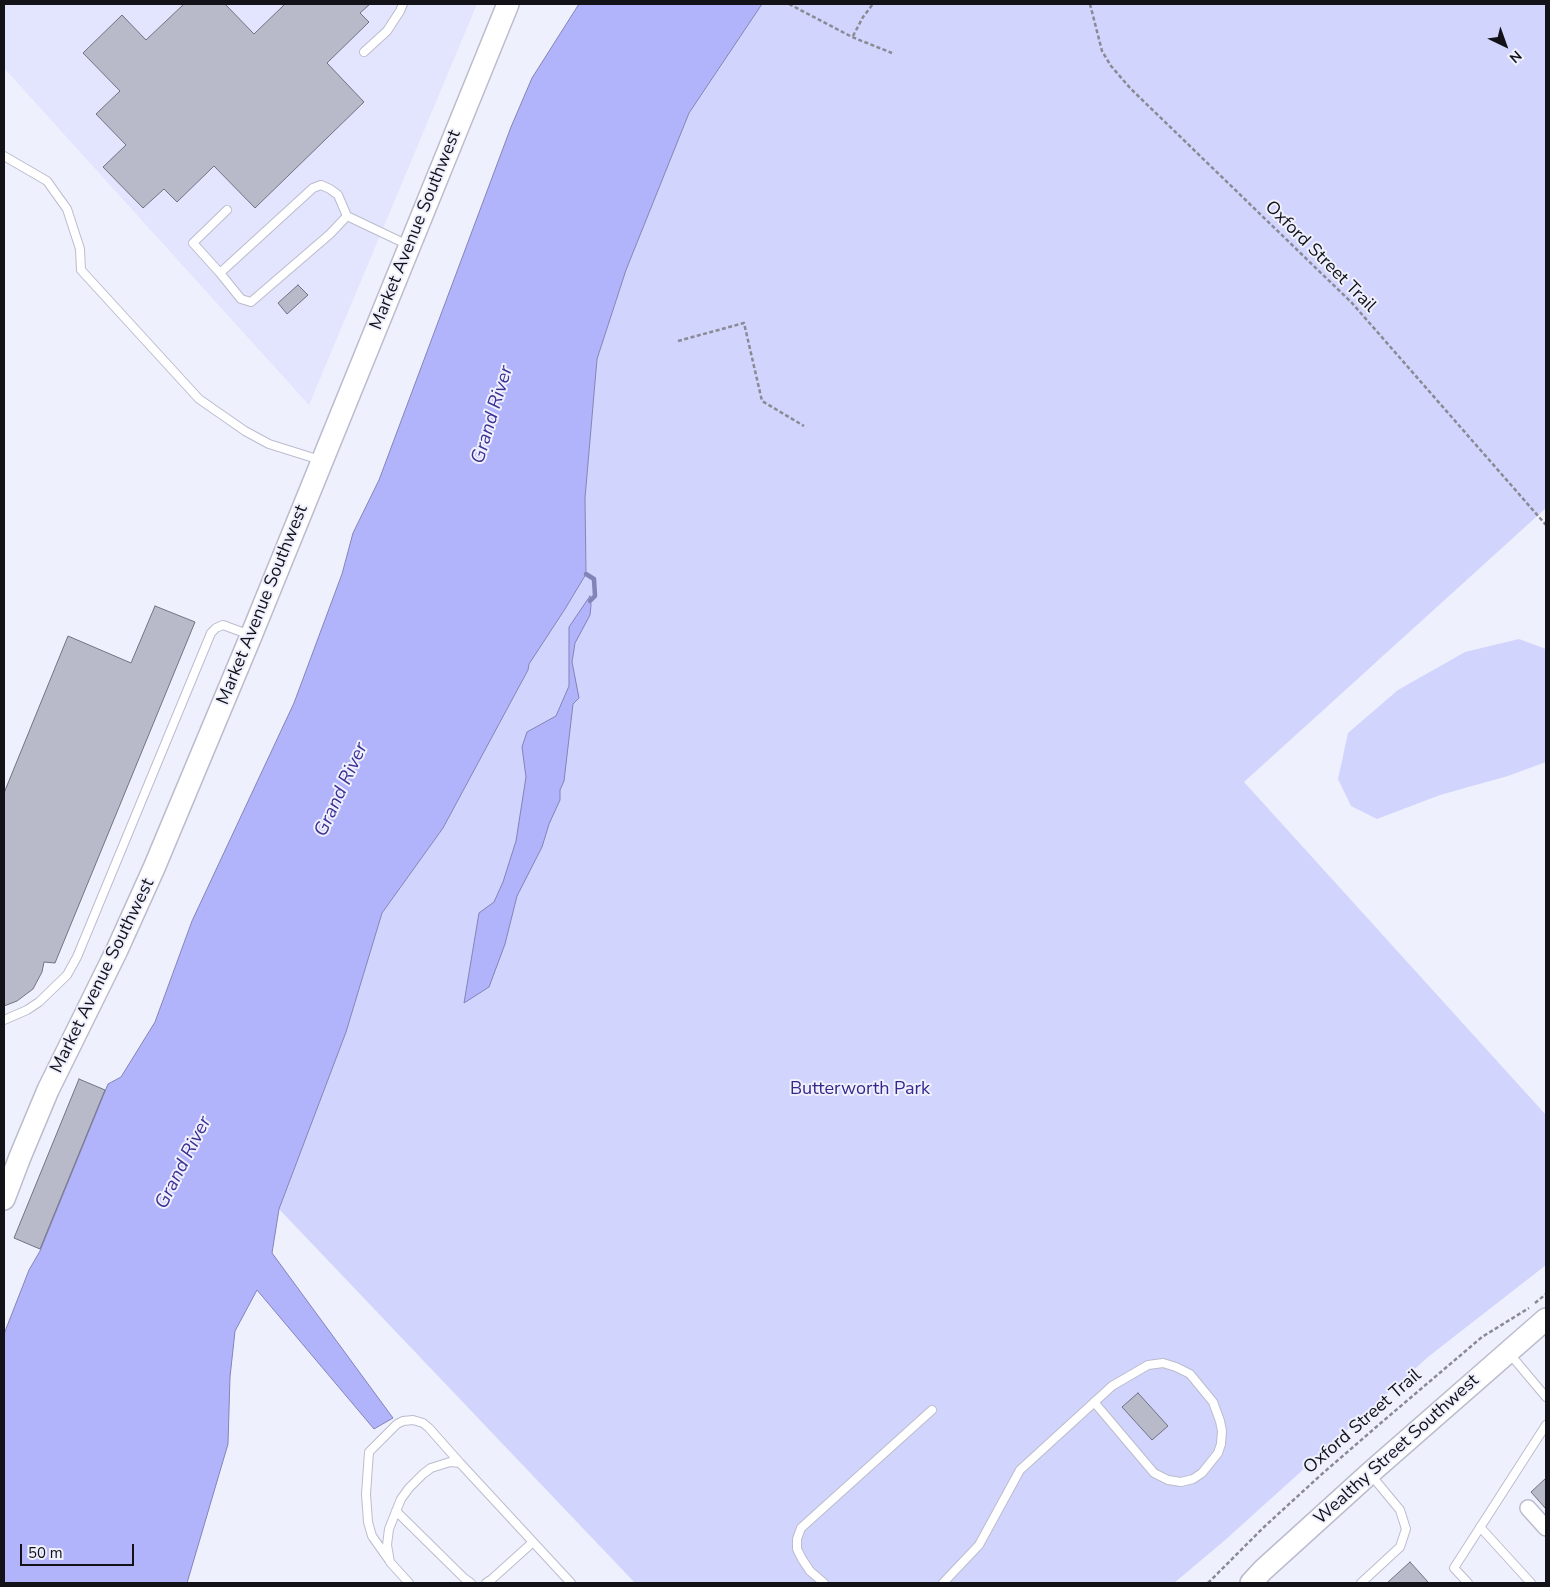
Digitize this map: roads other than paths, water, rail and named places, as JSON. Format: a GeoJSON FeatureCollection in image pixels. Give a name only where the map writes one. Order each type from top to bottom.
{"type":"FeatureCollection","features":[{"type":"Feature","properties":{"kind":"main road","name":"Market Avenue Southwest"},"geometry":{"type":"LineString","coordinates":[[4,1199],[48,1090],[117,950],[154,868],[252,636],[508,4]]}},
{"type":"Feature","properties":{"kind":"main road","name":"Wealthy Street Southwest"},"geometry":{"type":"LineString","coordinates":[[1251,1583],[1370,1473],[1546,1319]]}},
{"type":"Feature","properties":{"kind":"street"},"geometry":{"type":"LineString","coordinates":[[1528,1508],[1546,1528]]}},
{"type":"Feature","properties":{"kind":"lane"},"geometry":{"type":"LineString","coordinates":[[364,52],[387,32],[403,4]]}},
{"type":"Feature","properties":{"kind":"lane"},"geometry":{"type":"LineString","coordinates":[[4,156],[47,181],[67,209],[80,249],[81,270],[199,399],[245,431],[268,444],[322,461]]}},
{"type":"Feature","properties":{"kind":"lane"},"geometry":{"type":"LineString","coordinates":[[220,273],[313,188],[321,185],[338,195],[347,216],[410,245]]}},
{"type":"Feature","properties":{"kind":"lane"},"geometry":{"type":"LineString","coordinates":[[227,210],[193,243],[241,299],[251,302],[330,234],[347,216]]}},
{"type":"Feature","properties":{"kind":"lane"},"geometry":{"type":"LineString","coordinates":[[4,1020],[27,1010],[39,1002],[67,975],[77,957],[211,633],[223,625],[252,636]]}},
{"type":"Feature","properties":{"kind":"lane"},"geometry":{"type":"LineString","coordinates":[[1507,1352],[1546,1397]]}},
{"type":"Feature","properties":{"kind":"lane"},"geometry":{"type":"LineString","coordinates":[[943,1583],[980,1545],[1020,1470],[1094,1402],[1112,1386],[1148,1365],[1163,1363],[1190,1374],[1213,1402],[1222,1431],[1218,1453],[1202,1473],[1193,1479],[1181,1482],[1168,1480],[1154,1473],[1094,1402]]}},
{"type":"Feature","properties":{"kind":"lane"},"geometry":{"type":"LineString","coordinates":[[824,1583],[810,1571],[797,1549],[797,1539],[801,1528],[932,1410]]}},
{"type":"Feature","properties":{"kind":"lane"},"geometry":{"type":"LineString","coordinates":[[409,1583],[390,1562],[372,1536],[368,1522],[366,1494],[370,1452],[397,1424],[413,1420],[423,1423],[429,1428],[534,1542],[568,1582]]}},
{"type":"Feature","properties":{"kind":"lane"},"geometry":{"type":"LineString","coordinates":[[1468,1583],[1454,1568],[1546,1426]]}},
{"type":"Feature","properties":{"kind":"lane"},"geometry":{"type":"LineString","coordinates":[[390,1562],[387,1545],[389,1529],[401,1499],[409,1488],[431,1468],[450,1462],[460,1463]]}},
{"type":"Feature","properties":{"kind":"lane"},"geometry":{"type":"LineString","coordinates":[[1360,1583],[1400,1547],[1406,1529],[1400,1510],[1370,1473]]}},
{"type":"Feature","properties":{"kind":"lane"},"geometry":{"type":"LineString","coordinates":[[396,1511],[471,1583]]}},
{"type":"Feature","properties":{"kind":"lane"},"geometry":{"type":"LineString","coordinates":[[1480,1527],[1531,1583]]}},
{"type":"Feature","properties":{"kind":"lane"},"geometry":{"type":"LineString","coordinates":[[486,1583],[534,1542]]}},
{"type":"Feature","properties":{"kind":"water","name":"Grand River"},"geometry":{"type":"Polygon","coordinates":[[[579,4],[762,4],[689,113],[626,270],[597,359],[585,498],[586,574],[529,664],[528,670],[443,828],[382,913],[346,1032],[279,1209],[272,1253],[393,1418],[374,1429],[257,1290],[235,1331],[230,1377],[228,1444],[187,1583],[4,1583],[4,1334],[108,1084],[121,1077],[155,1022],[192,921],[294,703],[342,574],[353,533],[379,480],[511,127],[532,78],[579,4]]]}},
{"type":"Feature","properties":{"kind":"water"},"geometry":{"type":"Polygon","coordinates":[[[590,596],[590,615],[575,643],[572,662],[579,698],[573,704],[560,800],[549,824],[542,847],[517,896],[505,944],[489,987],[464,1003],[479,913],[494,902],[503,882],[516,841],[526,777],[522,747],[527,732],[556,716],[569,686],[569,627],[590,596]]]}},
{"type":"Feature","properties":{"kind":"waterway"},"geometry":{"type":"LineString","coordinates":[[586,574],[594,579],[595,596],[590,601]]}},
{"type":"Feature","properties":{"kind":"park label","name":"Butterworth Park"},"geometry":{"type":"Point","coordinates":[860,1090]}}]}
